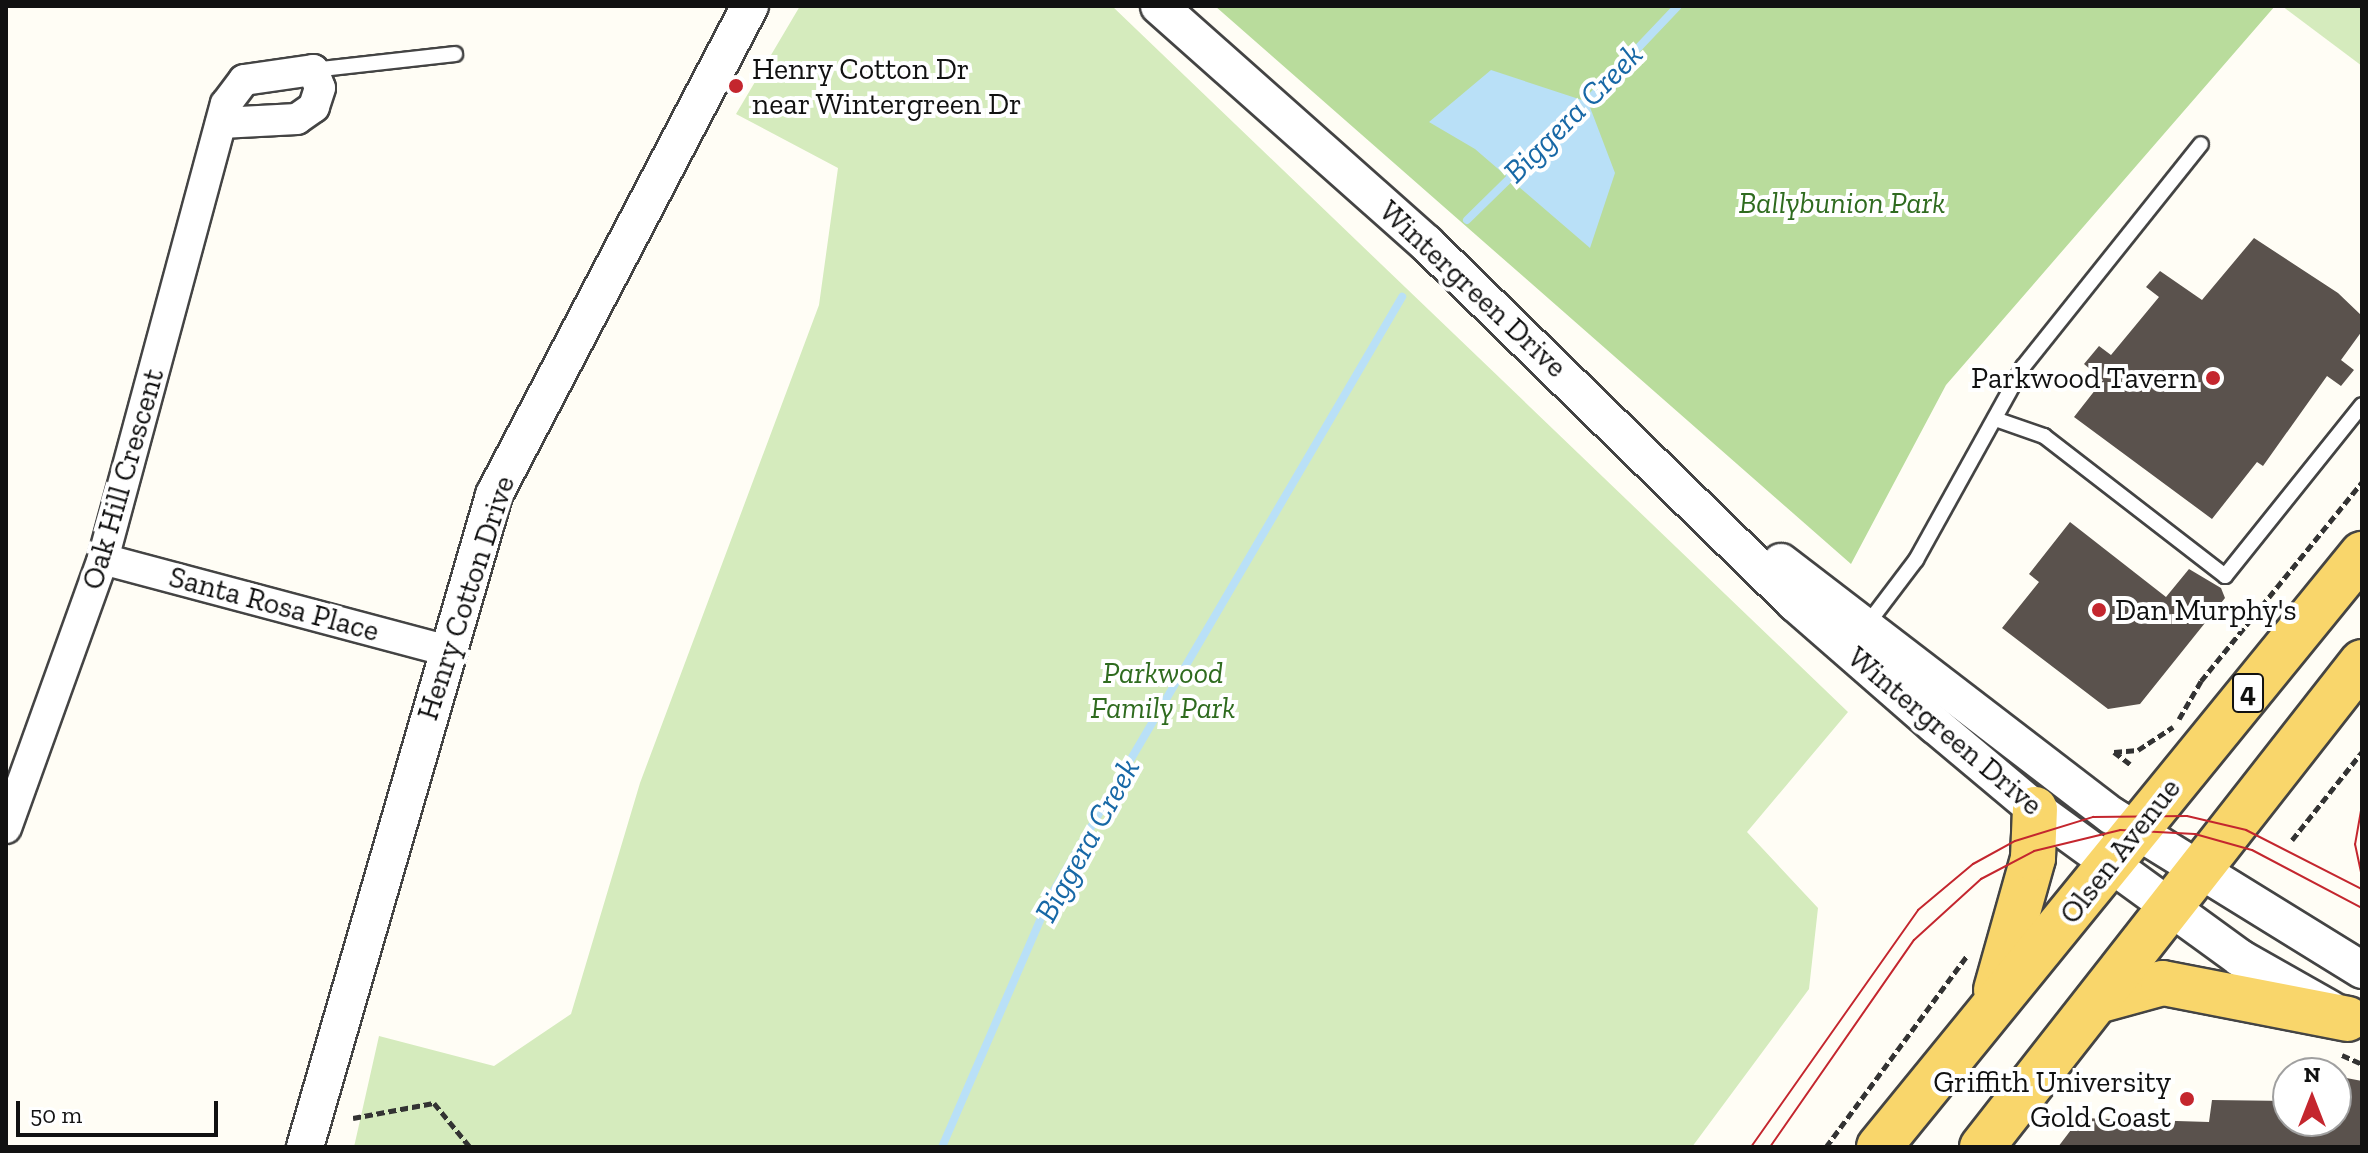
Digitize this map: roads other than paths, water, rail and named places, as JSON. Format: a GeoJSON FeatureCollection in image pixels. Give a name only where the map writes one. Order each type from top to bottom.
{"type":"FeatureCollection","features":[{"type":"Feature","properties":{"kind":"main road","name":"Olsen Avenue"},"geometry":{"type":"LineString","coordinates":[[1879,1147],[1993,1000],[2055,935],[2120,845],[2362,554]]}},
{"type":"Feature","properties":{"kind":"main road","name":"4"},"geometry":{"type":"LineString","coordinates":[[1982,1147],[2362,662]]}},
{"type":"Feature","properties":{"kind":"main road"},"geometry":{"type":"LineString","coordinates":[[1993,1000],[2033,858],[2035,809]]}},
{"type":"Feature","properties":{"kind":"main road"},"geometry":{"type":"LineString","coordinates":[[2097,1001],[2163,983],[2355,1023]]}},
{"type":"Feature","properties":{"kind":"street","name":"Henry Cotton Drive"},"geometry":{"type":"LineString","coordinates":[[308,1144],[445,650],[494,495],[750,6]]}},
{"type":"Feature","properties":{"kind":"street","name":"Wintergreen Drive"},"geometry":{"type":"LineString","coordinates":[[1159,6],[1258,88],[1687,491],[1795,603],[2035,809],[2120,845]]}},
{"type":"Feature","properties":{"kind":"street","name":"Wintergreen Drive"},"geometry":{"type":"LineString","coordinates":[[1191,6],[1258,88]]}},
{"type":"Feature","properties":{"kind":"street","name":"Oak Hill Crescent"},"geometry":{"type":"LineString","coordinates":[[6,828],[103,559],[221,123],[244,80],[313,70]]}},
{"type":"Feature","properties":{"kind":"street"},"geometry":{"type":"LineString","coordinates":[[221,123],[297,119],[314,107],[320,88],[313,70]]}},
{"type":"Feature","properties":{"kind":"street","name":"Wintergreen Drive"},"geometry":{"type":"LineString","coordinates":[[1687,491],[1866,626],[2120,845]]}},
{"type":"Feature","properties":{"kind":"street","name":"Santa Rosa Place"},"geometry":{"type":"LineString","coordinates":[[103,559],[445,650]]}},
{"type":"Feature","properties":{"kind":"street"},"geometry":{"type":"LineString","coordinates":[[2120,845],[2197,869],[2362,970]]}},
{"type":"Feature","properties":{"kind":"street"},"geometry":{"type":"LineString","coordinates":[[2120,845],[2171,906],[2240,958],[2355,1023]]}},
{"type":"Feature","properties":{"kind":"lane","name":"Oak Hill Crescent"},"geometry":{"type":"LineString","coordinates":[[313,70],[455,54]]}},
{"type":"Feature","properties":{"kind":"lane"},"geometry":{"type":"LineString","coordinates":[[1866,626],[1916,560],[1998,420],[2023,367],[2201,144]]}},
{"type":"Feature","properties":{"kind":"lane"},"geometry":{"type":"LineString","coordinates":[[1998,420],[2044,436],[2225,576],[2362,405]]}},
{"type":"Feature","properties":{"kind":"water"},"geometry":{"type":"Polygon","coordinates":[[[1491,70],[1588,102],[1615,173],[1590,248],[1475,149],[1429,122],[1491,70]]]}},
{"type":"Feature","properties":{"kind":"waterway","name":"Biggera Creek"},"geometry":{"type":"LineString","coordinates":[[1582,107],[1678,6]]}},
{"type":"Feature","properties":{"kind":"waterway","name":"Biggera Creek"},"geometry":{"type":"LineString","coordinates":[[1467,220],[1515,173]]}},
{"type":"Feature","properties":{"kind":"waterway","name":"Biggera Creek"},"geometry":{"type":"LineString","coordinates":[[942,1147],[1050,897],[1402,297]]}},
{"type":"Feature","properties":{"kind":"tram line"},"geometry":{"type":"LineString","coordinates":[[2362,805],[2355,844],[2362,877]]}},
{"type":"Feature","properties":{"kind":"tram line"},"geometry":{"type":"LineString","coordinates":[[1751,1147],[1918,910],[1973,864],[2015,841],[2093,817],[2187,816],[2246,830],[2362,889]]}},
{"type":"Feature","properties":{"kind":"tram line"},"geometry":{"type":"LineString","coordinates":[[1770,1147],[1914,940],[1981,879],[2034,851],[2120,830],[2195,834],[2252,850],[2362,908]]}},
{"type":"Feature","properties":{"kind":"place","name":"Henry Cotton Dr near Wintergreen Dr"},"geometry":{"type":"Point","coordinates":[736,86]}},
{"type":"Feature","properties":{"kind":"place","name":"Parkwood Tavern"},"geometry":{"type":"Point","coordinates":[2213,378]}},
{"type":"Feature","properties":{"kind":"place","name":"Dan Murphy's"},"geometry":{"type":"Point","coordinates":[2099,610]}},
{"type":"Feature","properties":{"kind":"place","name":"Griffith University Gold Coast"},"geometry":{"type":"Point","coordinates":[2187,1099]}},
{"type":"Feature","properties":{"kind":"park label","name":"Ballybunion Park"},"geometry":{"type":"Point","coordinates":[1842,203]}},
{"type":"Feature","properties":{"kind":"park label","name":"Parkwood Family Park"},"geometry":{"type":"Point","coordinates":[1163,690]}}]}
